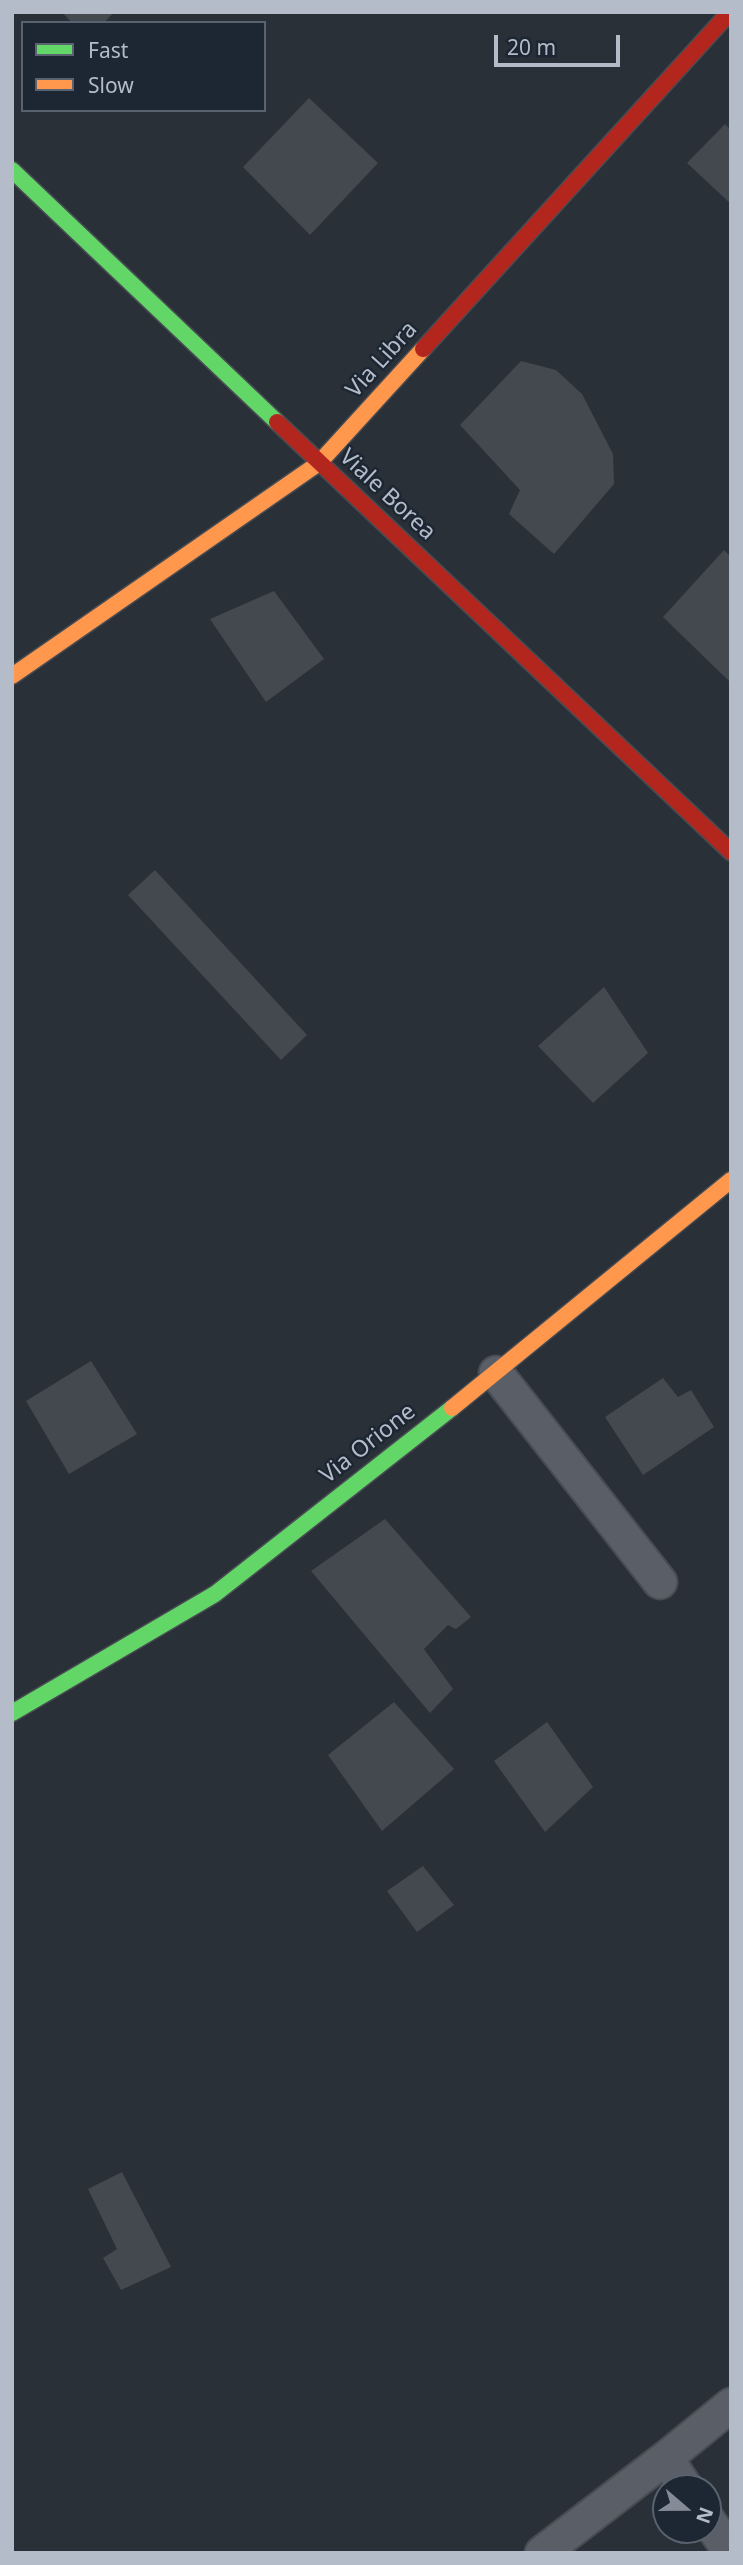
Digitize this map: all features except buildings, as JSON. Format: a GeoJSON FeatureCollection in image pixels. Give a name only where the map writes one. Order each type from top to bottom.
{"type":"FeatureCollection","features":[{"type":"Feature","properties":{"kind":"street","name":"Via Libra"},"geometry":{"type":"LineString","coordinates":[[12,676],[319,463],[730,12]]}},
{"type":"Feature","properties":{"kind":"street","name":"Viale Borea"},"geometry":{"type":"LineString","coordinates":[[12,170],[731,852]]}},
{"type":"Feature","properties":{"kind":"street","name":"Via Orione"},"geometry":{"type":"LineString","coordinates":[[12,1713],[215,1594],[496,1373],[731,1180]]}},
{"type":"Feature","properties":{"kind":"street"},"geometry":{"type":"LineString","coordinates":[[496,1373],[660,1582]]}},
{"type":"Feature","properties":{"kind":"street"},"geometry":{"type":"LineString","coordinates":[[542,2553],[666,2458],[731,2404]]}},
{"type":"Feature","properties":{"kind":"street"},"geometry":{"type":"LineString","coordinates":[[666,2458],[677,2474]]}},
{"type":"Feature","properties":{"kind":"traffic: fast"},"geometry":{"type":"LineString","coordinates":[[12,170],[277,422]]}},
{"type":"Feature","properties":{"kind":"traffic: fast"},"geometry":{"type":"LineString","coordinates":[[12,1713],[215,1594],[452,1408]]}},
{"type":"Feature","properties":{"kind":"traffic: slow"},"geometry":{"type":"LineString","coordinates":[[12,676],[319,463],[423,349]]}},
{"type":"Feature","properties":{"kind":"traffic: slow"},"geometry":{"type":"LineString","coordinates":[[452,1408],[731,1180]]}},
{"type":"Feature","properties":{"kind":"traffic: jam"},"geometry":{"type":"LineString","coordinates":[[423,349],[730,12]]}},
{"type":"Feature","properties":{"kind":"traffic: jam"},"geometry":{"type":"LineString","coordinates":[[277,422],[731,852]]}}]}
